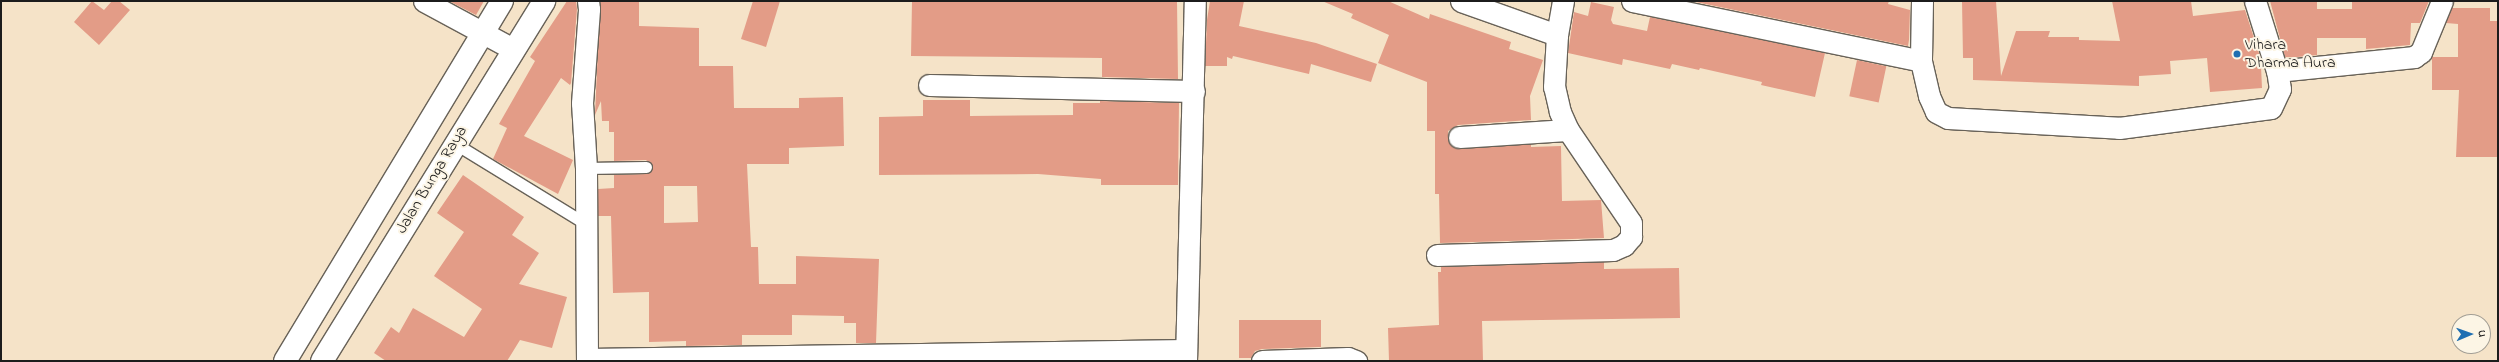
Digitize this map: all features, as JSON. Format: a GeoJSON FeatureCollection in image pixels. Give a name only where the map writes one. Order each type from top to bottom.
{"type":"FeatureCollection","features":[{"type":"Feature","properties":{"kind":"main road","name":"Jalan Bunga Raya"},"geometry":{"type":"LineString","coordinates":[[287,360],[502,1]]}},
{"type":"Feature","properties":{"kind":"main road","name":"Jalan Bunga Raya"},"geometry":{"type":"LineString","coordinates":[[322,361],[454,143],[544,1]]}},
{"type":"Feature","properties":{"kind":"street"},"geometry":{"type":"LineString","coordinates":[[424,1],[513,49]]}},
{"type":"Feature","properties":{"kind":"street"},"geometry":{"type":"LineString","coordinates":[[588,1],[590,9],[582,103],[586,168],[587,360],[1186,355],[1196,1]]}},
{"type":"Feature","properties":{"kind":"street"},"geometry":{"type":"LineString","coordinates":[[1461,1],[1557,35]]}},
{"type":"Feature","properties":{"kind":"street"},"geometry":{"type":"LineString","coordinates":[[1437,255],[1613,250],[1624,245],[1631,237],[1631,223],[1568,130],[1560,112],[1554,87],[1557,35],[1563,1]]}},
{"type":"Feature","properties":{"kind":"street"},"geometry":{"type":"LineString","coordinates":[[1632,1],[1921,61]]}},
{"type":"Feature","properties":{"kind":"street"},"geometry":{"type":"LineString","coordinates":[[1922,1],[1921,61],[1929,96],[1936,112],[1948,118],[2119,128],[2270,108],[2280,89],[2277,71],[2255,1]]}},
{"type":"Feature","properties":{"kind":"street"},"geometry":{"type":"LineString","coordinates":[[2277,71],[2414,57],[2421,52],[2442,1]]}},
{"type":"Feature","properties":{"kind":"street"},"geometry":{"type":"LineString","coordinates":[[929,85],[1194,91]]}},
{"type":"Feature","properties":{"kind":"street"},"geometry":{"type":"LineString","coordinates":[[1459,137],[1568,130]]}},
{"type":"Feature","properties":{"kind":"street"},"geometry":{"type":"LineString","coordinates":[[1262,361],[1348,358],[1356,361]]}},
{"type":"Feature","properties":{"kind":"lane"},"geometry":{"type":"LineString","coordinates":[[454,143],[586,224]]}},
{"type":"Feature","properties":{"kind":"lane"},"geometry":{"type":"LineString","coordinates":[[586,168],[646,166]]}},
{"type":"Feature","properties":{"kind":"building"},"geometry":{"type":"Polygon","coordinates":[[[92,1],[104,10],[112,1],[119,1],[130,10],[99,45],[74,22],[92,1]]]}},
{"type":"Feature","properties":{"kind":"building"},"geometry":{"type":"Polygon","coordinates":[[[449,1],[484,1],[476,15],[449,1]]]}},
{"type":"Feature","properties":{"kind":"building"},"geometry":{"type":"Polygon","coordinates":[[[567,1],[576,1],[577,9],[571,83],[570,85],[561,78],[524,136],[573,160],[558,194],[493,159],[507,128],[499,124],[535,61],[530,57],[567,1]]]}},
{"type":"Feature","properties":{"kind":"building"},"geometry":{"type":"Polygon","coordinates":[[[600,1],[639,1],[639,26],[699,28],[699,66],[733,66],[734,108],[799,108],[799,98],[843,97],[844,146],[789,148],[789,164],[747,164],[751,247],[758,247],[759,284],[796,284],[796,256],[879,259],[876,343],[856,343],[856,323],[844,323],[844,316],[792,315],[792,335],[742,335],[742,345],[686,346],[686,341],[649,342],[649,292],[613,293],[611,216],[598,216],[598,189],[614,188],[614,175],[646,174],[653,167],[646,160],[614,161],[614,132],[609,132],[609,121],[602,121],[601,101],[595,115],[600,1]],[[664,186],[664,223],[698,222],[697,186],[664,186]]]}},
{"type":"Feature","properties":{"kind":"building"},"geometry":{"type":"Polygon","coordinates":[[[753,1],[780,1],[766,47],[741,39],[753,1]]]}},
{"type":"Feature","properties":{"kind":"building"},"geometry":{"type":"Polygon","coordinates":[[[912,1],[1177,1],[1178,79],[1102,77],[1102,58],[911,56],[912,1]]]}},
{"type":"Feature","properties":{"kind":"building"},"geometry":{"type":"Polygon","coordinates":[[[1210,1],[1244,1],[1239,26],[1316,43],[1377,64],[1371,82],[1311,64],[1309,74],[1233,56],[1232,59],[1227,57],[1227,66],[1205,66],[1207,20],[1210,1]]]}},
{"type":"Feature","properties":{"kind":"building"},"geometry":{"type":"Polygon","coordinates":[[[1322,1],[1388,1],[1429,19],[1430,14],[1511,42],[1509,49],[1543,60],[1530,96],[1531,120],[1458,125],[1448,131],[1449,143],[1460,149],[1531,144],[1531,147],[1561,146],[1562,201],[1601,200],[1604,238],[1440,243],[1439,194],[1435,194],[1435,131],[1427,131],[1427,82],[1378,63],[1389,35],[1351,18],[1353,14],[1322,1]]]}},
{"type":"Feature","properties":{"kind":"building"},"geometry":{"type":"Polygon","coordinates":[[[1691,1],[1889,1],[1888,4],[1910,10],[1908,46],[1691,1]]]}},
{"type":"Feature","properties":{"kind":"building"},"geometry":{"type":"Polygon","coordinates":[[[1962,1],[1996,1],[2001,76],[2016,31],[2050,31],[2048,37],[2079,37],[2079,40],[2120,41],[2112,1],[2191,1],[2193,16],[2245,10],[2263,66],[2261,66],[2262,88],[2210,92],[2207,58],[2170,61],[2171,74],[2139,76],[2139,86],[1973,80],[1973,58],[1963,58],[1962,1]]]}},
{"type":"Feature","properties":{"kind":"building"},"geometry":{"type":"Polygon","coordinates":[[[2270,1],[2317,1],[2317,9],[2352,9],[2352,1],[2429,1],[2420,23],[2411,23],[2410,45],[2366,49],[2366,38],[2317,38],[2317,55],[2285,57],[2270,1]]]}},
{"type":"Feature","properties":{"kind":"building"},"geometry":{"type":"Polygon","coordinates":[[[1591,2],[1614,7],[1611,20],[1613,24],[1647,31],[1650,17],[1825,53],[1815,97],[1761,85],[1762,82],[1700,68],[1699,70],[1672,64],[1670,69],[1623,59],[1622,65],[1568,53],[1574,12],[1588,16],[1591,2]]]}},
{"type":"Feature","properties":{"kind":"building"},"geometry":{"type":"Polygon","coordinates":[[[2452,8],[2490,8],[2490,21],[2498,21],[2498,157],[2456,157],[2459,90],[2432,90],[2432,57],[2458,57],[2458,24],[2446,23],[2452,8]]]}},
{"type":"Feature","properties":{"kind":"building"},"geometry":{"type":"Polygon","coordinates":[[[1857,60],[1886,66],[1879,102],[1849,96],[1857,60]]]}},
{"type":"Feature","properties":{"kind":"building"},"geometry":{"type":"Polygon","coordinates":[[[923,100],[970,100],[970,116],[1073,115],[1073,103],[1100,103],[1100,101],[1179,103],[1178,185],[1101,185],[1101,179],[1038,174],[879,175],[879,117],[923,116],[923,100]]]}},
{"type":"Feature","properties":{"kind":"building"},"geometry":{"type":"Polygon","coordinates":[[[463,175],[524,217],[512,235],[539,253],[519,284],[567,297],[552,348],[520,340],[507,361],[386,361],[374,353],[391,327],[399,333],[413,308],[464,337],[482,309],[434,276],[464,232],[437,213],[463,175]]]}},
{"type":"Feature","properties":{"kind":"building"},"geometry":{"type":"Polygon","coordinates":[[[1604,262],[1604,269],[1679,268],[1680,318],[1482,321],[1483,361],[1389,361],[1388,328],[1439,325],[1438,272],[1441,272],[1441,267],[1604,262]]]}},
{"type":"Feature","properties":{"kind":"building"},"geometry":{"type":"Polygon","coordinates":[[[1239,320],[1321,320],[1321,347],[1262,349],[1255,351],[1251,358],[1239,358],[1239,320]]]}},
{"type":"Feature","properties":{"kind":"place","name":"Vihara Dharma Aura"},"geometry":{"type":"Point","coordinates":[2237,54]}}]}
